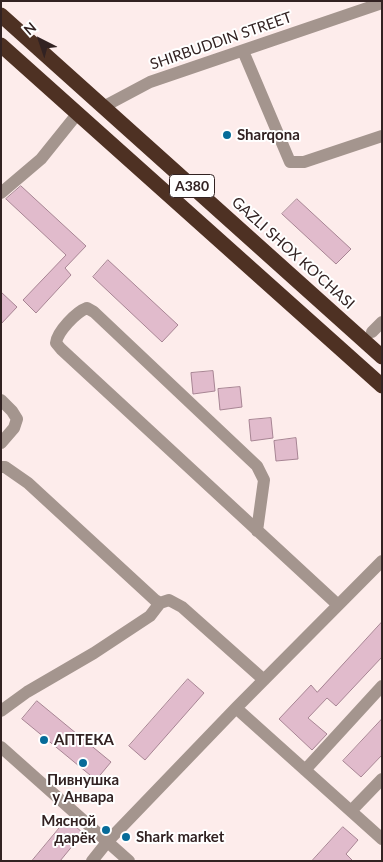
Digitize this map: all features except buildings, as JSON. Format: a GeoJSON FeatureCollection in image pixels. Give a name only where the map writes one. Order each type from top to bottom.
{"type":"FeatureCollection","features":[{"type":"Feature","properties":{"kind":"highway","name":"GAZLI SHOX KO'CHASI"},"geometry":{"type":"LineString","coordinates":[[1,15],[382,357]]}},
{"type":"Feature","properties":{"kind":"highway","name":"A380"},"geometry":{"type":"LineString","coordinates":[[1,45],[382,386]]}},
{"type":"Feature","properties":{"kind":"street","name":"SHIRBUDDIN STREET"},"geometry":{"type":"LineString","coordinates":[[103,107],[150,82],[382,4]]}},
{"type":"Feature","properties":{"kind":"street"},"geometry":{"type":"LineString","coordinates":[[243,50],[290,162],[304,162],[382,136]]}},
{"type":"Feature","properties":{"kind":"street"},"geometry":{"type":"LineString","coordinates":[[1,194],[40,159],[78,113]]}},
{"type":"Feature","properties":{"kind":"street"},"geometry":{"type":"LineString","coordinates":[[257,531],[264,480],[258,466],[94,312],[87,308],[80,311],[56,337],[56,343],[257,531],[338,605]]}},
{"type":"Feature","properties":{"kind":"street"},"geometry":{"type":"LineString","coordinates":[[372,332],[382,322]]}},
{"type":"Feature","properties":{"kind":"street"},"geometry":{"type":"LineString","coordinates":[[1,400],[17,419],[14,428],[1,442]]}},
{"type":"Feature","properties":{"kind":"street"},"geometry":{"type":"LineString","coordinates":[[1,467],[5,467],[28,484],[155,600],[160,602],[169,600],[182,607],[264,680]]}},
{"type":"Feature","properties":{"kind":"street"},"geometry":{"type":"LineString","coordinates":[[92,861],[108,841],[236,708],[382,561]]}},
{"type":"Feature","properties":{"kind":"street"},"geometry":{"type":"LineString","coordinates":[[1,711],[28,692],[94,653],[150,616],[160,602]]}},
{"type":"Feature","properties":{"kind":"street"},"geometry":{"type":"LineString","coordinates":[[305,770],[382,686]]}},
{"type":"Feature","properties":{"kind":"street"},"geometry":{"type":"LineString","coordinates":[[236,708],[382,839]]}},
{"type":"Feature","properties":{"kind":"street"},"geometry":{"type":"LineString","coordinates":[[1,747],[129,861]]}},
{"type":"Feature","properties":{"kind":"street"},"geometry":{"type":"LineString","coordinates":[[351,812],[382,779]]}},
{"type":"Feature","properties":{"kind":"place","name":"Sharqona"},"geometry":{"type":"Point","coordinates":[227,135]}},
{"type":"Feature","properties":{"kind":"place","name":"АПТЕКА"},"geometry":{"type":"Point","coordinates":[44,740]}},
{"type":"Feature","properties":{"kind":"place","name":"Пивнушка у Анвара"},"geometry":{"type":"Point","coordinates":[83,763]}},
{"type":"Feature","properties":{"kind":"place","name":"Мясной дарёк"},"geometry":{"type":"Point","coordinates":[106,830]}},
{"type":"Feature","properties":{"kind":"place","name":"Shark market"},"geometry":{"type":"Point","coordinates":[126,837]}}]}
